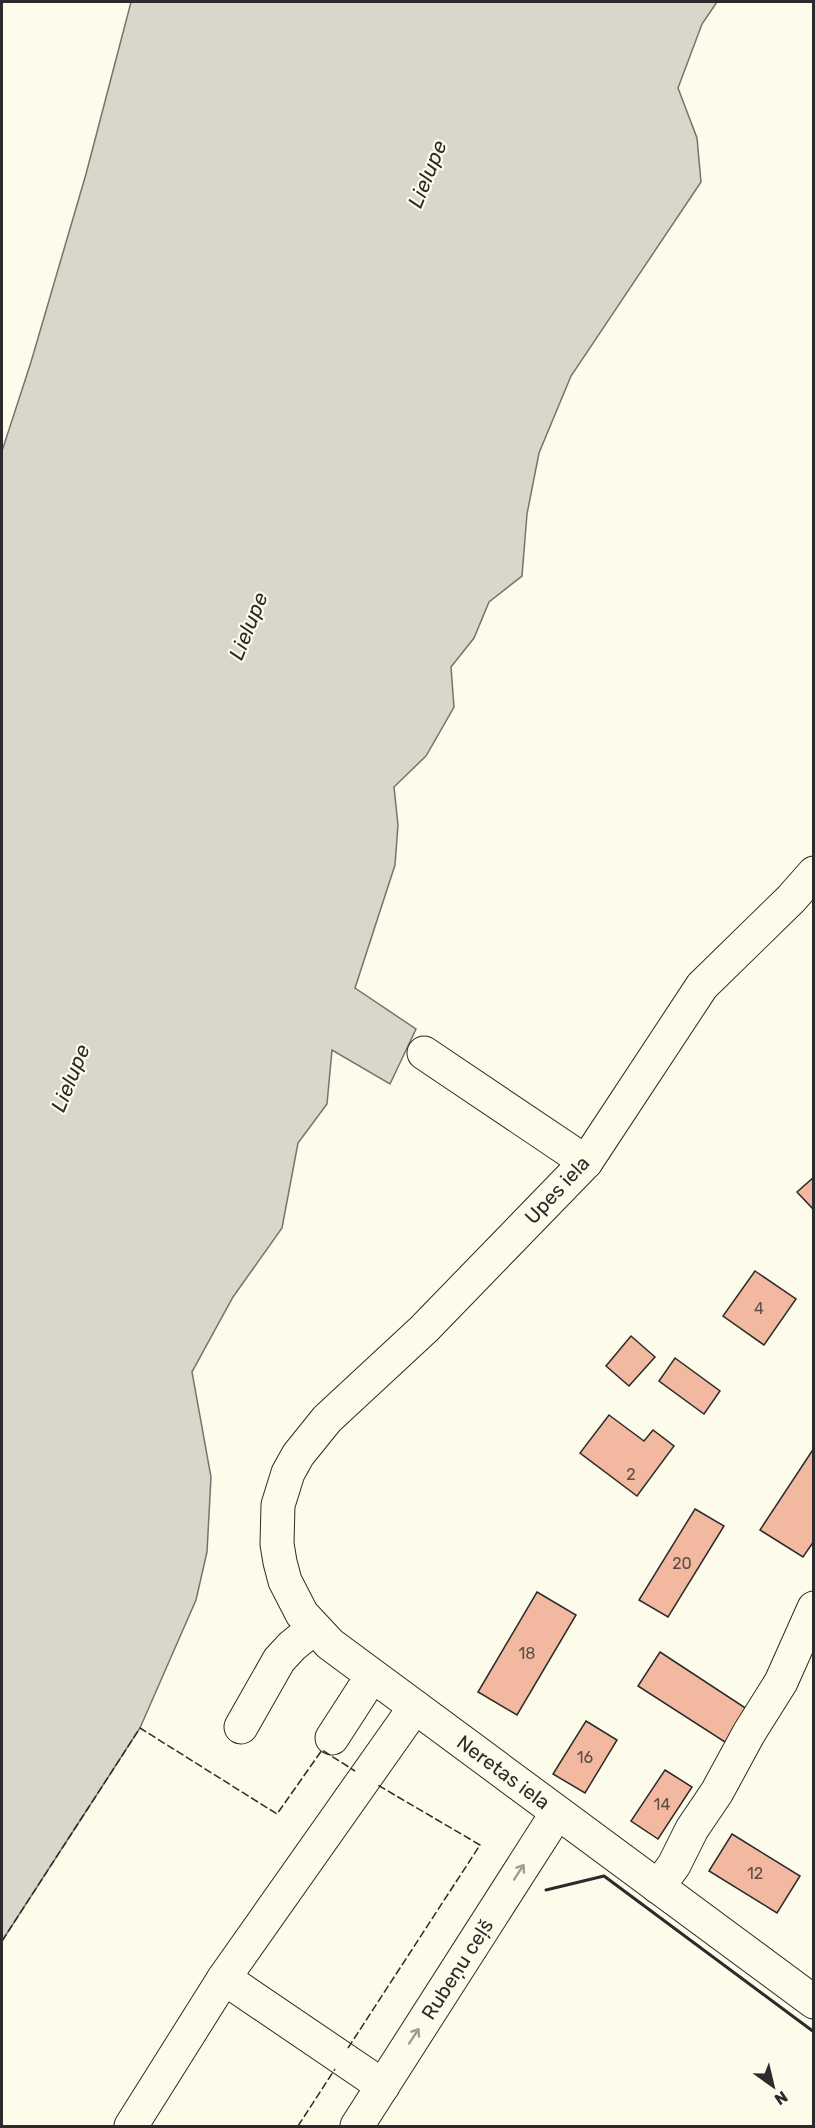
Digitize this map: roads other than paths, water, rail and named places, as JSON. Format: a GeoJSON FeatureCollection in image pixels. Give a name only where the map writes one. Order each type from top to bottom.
{"type":"FeatureCollection","features":[{"type":"Feature","properties":{"kind":"street","name":"Upes iela"},"geometry":{"type":"LineString","coordinates":[[281,1490],[298,1455],[327,1419],[424,1329],[586,1161],[702,986],[791,899],[813,873]]}},
{"type":"Feature","properties":{"kind":"street"},"geometry":{"type":"LineString","coordinates":[[424,1053],[586,1161]]}},
{"type":"Feature","properties":{"kind":"street","name":"Neretas iela"},"geometry":{"type":"LineString","coordinates":[[281,1490],[277,1524],[280,1562],[292,1598],[314,1628],[330,1644],[813,2002]]}},
{"type":"Feature","properties":{"kind":"street"},"geometry":{"type":"LineString","coordinates":[[658,1887],[674,1865],[692,1829],[717,1792],[749,1733],[781,1682],[813,1608]]}},
{"type":"Feature","properties":{"kind":"street"},"geometry":{"type":"LineString","coordinates":[[241,1727],[279,1660],[314,1628]]}},
{"type":"Feature","properties":{"kind":"street"},"geometry":{"type":"LineString","coordinates":[[332,1738],[372,1676]]}},
{"type":"Feature","properties":{"kind":"street"},"geometry":{"type":"LineString","coordinates":[[131,2127],[224,1978],[415,1707]]}},
{"type":"Feature","properties":{"kind":"street","name":"Rubeņu ceļš"},"geometry":{"type":"LineString","coordinates":[[357,2127],[557,1813]]}},
{"type":"Feature","properties":{"kind":"street"},"geometry":{"type":"LineString","coordinates":[[224,1978],[383,2086]]}},
{"type":"Feature","properties":{"kind":"water","name":"Lielupe"},"geometry":{"type":"Polygon","coordinates":[[[131,2],[717,2],[702,24],[678,88],[697,138],[701,182],[571,376],[539,453],[527,514],[522,576],[489,602],[474,638],[451,667],[454,707],[426,756],[394,787],[398,825],[395,865],[355,988],[416,1029],[390,1084],[332,1050],[327,1104],[298,1143],[282,1228],[233,1297],[192,1372],[211,1477],[207,1552],[196,1600],[140,1728],[2,1941],[2,451],[31,362],[86,174],[131,2]]]}}]}
